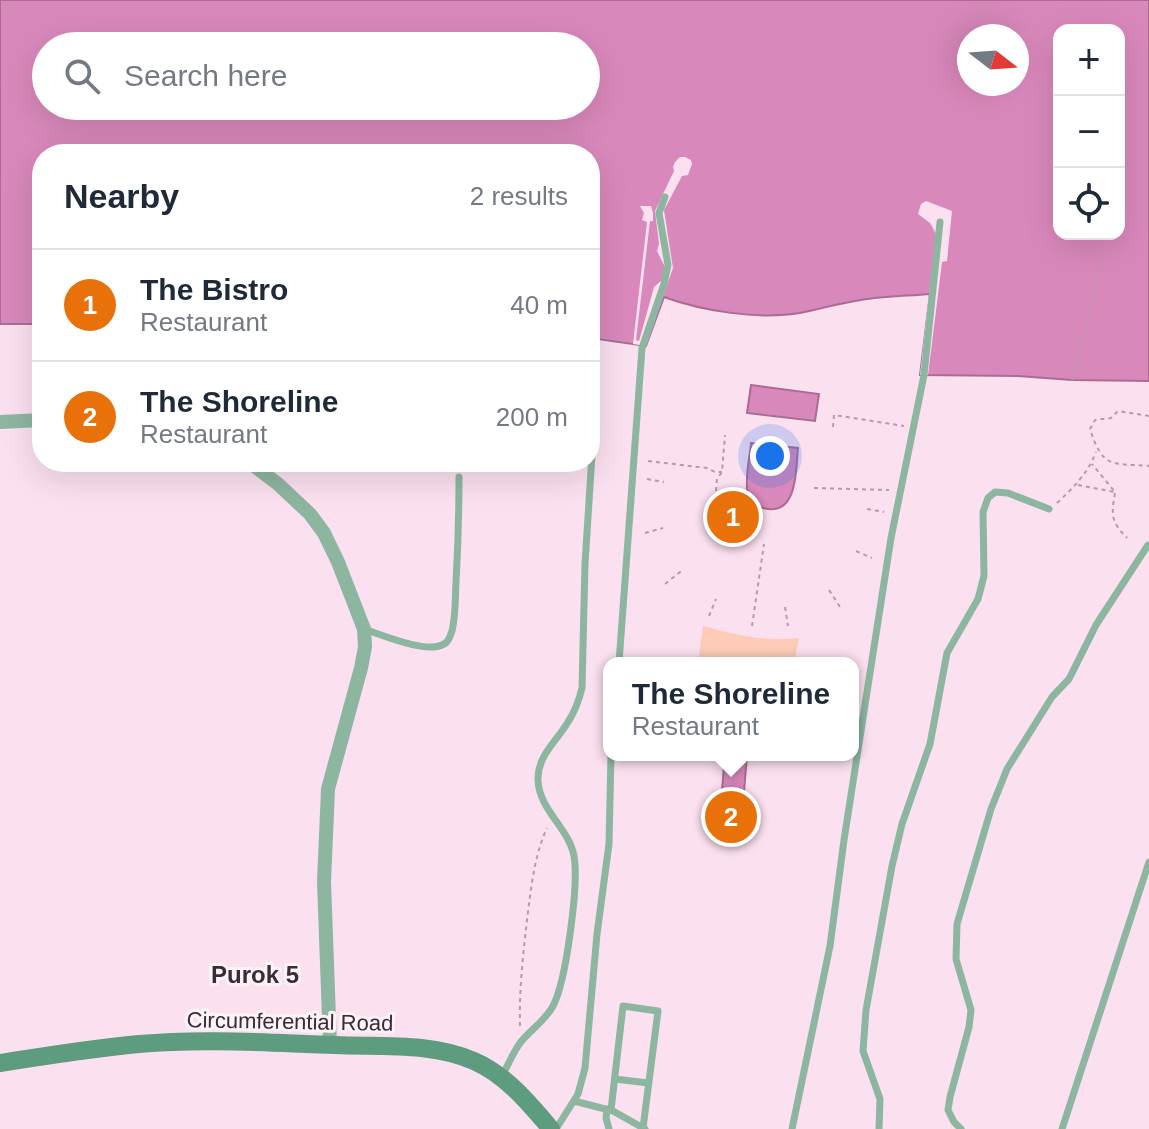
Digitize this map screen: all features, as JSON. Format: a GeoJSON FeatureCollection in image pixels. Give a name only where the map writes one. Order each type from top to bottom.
{"type":"FeatureCollection","features":[{"type":"Feature","properties":{"kind":"main road","name":"Circumferential Road"},"geometry":{"type":"LineString","coordinates":[[0,1063],[140,1044],[228,1041],[412,1047],[458,1055],[489,1068],[502,1077],[553,1129]]}},
{"type":"Feature","properties":{"kind":"street"},"geometry":{"type":"LineString","coordinates":[[0,422],[32,420]]}},
{"type":"Feature","properties":{"kind":"street"},"geometry":{"type":"LineString","coordinates":[[262,472],[310,514],[324,533],[364,629],[361,668],[328,789],[324,882],[330,1045]]}},
{"type":"Feature","properties":{"kind":"lane"},"geometry":{"type":"LineString","coordinates":[[619,657],[642,348],[668,265],[659,213],[665,197]]}},
{"type":"Feature","properties":{"kind":"lane"},"geometry":{"type":"LineString","coordinates":[[859,743],[884,581],[924,375],[940,222]]}},
{"type":"Feature","properties":{"kind":"lane"},"geometry":{"type":"LineString","coordinates":[[502,1077],[521,1042],[552,1007],[563,973],[574,889],[574,856],[566,833],[544,800],[538,781],[540,762],[567,725],[577,707],[582,688],[591,472]]}},
{"type":"Feature","properties":{"kind":"lane"},"geometry":{"type":"LineString","coordinates":[[364,629],[431,648],[447,642],[452,633],[454,613],[459,477]]}},
{"type":"Feature","properties":{"kind":"lane"},"geometry":{"type":"LineString","coordinates":[[879,1129],[880,1099],[863,1051],[866,1010],[897,843],[930,744],[947,653],[978,599],[984,576],[983,512],[988,498],[995,492],[1008,493],[1049,509]]}},
{"type":"Feature","properties":{"kind":"lane"},"geometry":{"type":"LineString","coordinates":[[961,1129],[948,1110],[971,1010],[956,959],[957,924],[991,809],[1007,769],[1052,697],[1077,667],[1096,625],[1149,545]]}},
{"type":"Feature","properties":{"kind":"lane"},"geometry":{"type":"LineString","coordinates":[[553,1129],[574,1101],[585,1068],[609,844],[611,761]]}},
{"type":"Feature","properties":{"kind":"lane"},"geometry":{"type":"LineString","coordinates":[[792,1129],[830,946],[856,761]]}},
{"type":"Feature","properties":{"kind":"lane"},"geometry":{"type":"LineString","coordinates":[[1062,1129],[1149,862]]}},
{"type":"Feature","properties":{"kind":"lane"},"geometry":{"type":"LineString","coordinates":[[574,1101],[609,1110],[623,1115],[644,1128],[658,1011],[623,1006],[615,1079],[609,1110],[606,1118],[609,1129]]}},
{"type":"Feature","properties":{"kind":"lane"},"geometry":{"type":"LineString","coordinates":[[615,1079],[648,1083]]}},
{"type":"Feature","properties":{"kind":"path"},"geometry":{"type":"LineString","coordinates":[[1072,380],[1103,259]]}},
{"type":"Feature","properties":{"kind":"path"},"geometry":{"type":"LineString","coordinates":[[1149,416],[1118,411],[1111,418],[1095,420],[1090,429],[1097,450],[1109,463],[1149,466]]}},
{"type":"Feature","properties":{"kind":"path"},"geometry":{"type":"LineString","coordinates":[[833,427],[834,415],[913,428]]}},
{"type":"Feature","properties":{"kind":"path"},"geometry":{"type":"LineString","coordinates":[[716,491],[717,479],[722,472],[725,435]]}},
{"type":"Feature","properties":{"kind":"path"},"geometry":{"type":"LineString","coordinates":[[1049,509],[1077,485],[1097,450]]}},
{"type":"Feature","properties":{"kind":"path"},"geometry":{"type":"LineString","coordinates":[[648,461],[722,472]]}},
{"type":"Feature","properties":{"kind":"path"},"geometry":{"type":"LineString","coordinates":[[1092,463],[1115,492],[1111,513],[1118,529],[1127,538]]}},
{"type":"Feature","properties":{"kind":"path"},"geometry":{"type":"LineString","coordinates":[[647,479],[664,482]]}},
{"type":"Feature","properties":{"kind":"path"},"geometry":{"type":"LineString","coordinates":[[1077,485],[1115,492]]}},
{"type":"Feature","properties":{"kind":"path"},"geometry":{"type":"LineString","coordinates":[[814,488],[889,490]]}},
{"type":"Feature","properties":{"kind":"path"},"geometry":{"type":"LineString","coordinates":[[867,509],[884,512]]}},
{"type":"Feature","properties":{"kind":"path"},"geometry":{"type":"LineString","coordinates":[[645,533],[663,528]]}},
{"type":"Feature","properties":{"kind":"path"},"geometry":{"type":"LineString","coordinates":[[752,626],[764,544]]}},
{"type":"Feature","properties":{"kind":"path"},"geometry":{"type":"LineString","coordinates":[[856,551],[872,558]]}},
{"type":"Feature","properties":{"kind":"path"},"geometry":{"type":"LineString","coordinates":[[665,584],[684,569]]}},
{"type":"Feature","properties":{"kind":"path"},"geometry":{"type":"LineString","coordinates":[[829,590],[840,607]]}},
{"type":"Feature","properties":{"kind":"path"},"geometry":{"type":"LineString","coordinates":[[709,616],[716,599]]}},
{"type":"Feature","properties":{"kind":"path"},"geometry":{"type":"LineString","coordinates":[[785,607],[788,626]]}},
{"type":"Feature","properties":{"kind":"path"},"geometry":{"type":"LineString","coordinates":[[521,1042],[522,965],[530,891],[540,843],[552,816]]}},
{"type":"Feature","properties":{"kind":"shaded area"},"geometry":{"type":"Polygon","coordinates":[[[0,0],[1149,0],[1149,381],[920,375],[930,294],[869,299],[784,315],[749,315],[713,310],[664,297],[646,346],[600,339],[600,144],[32,144],[32,324],[0,324],[0,0]]]}},
{"type":"Feature","properties":{"kind":"shaded area"},"geometry":{"type":"Polygon","coordinates":[[[751,385],[819,394],[815,421],[747,413],[751,385]]]}},
{"type":"Feature","properties":{"kind":"shaded area"},"geometry":{"type":"Polygon","coordinates":[[[751,443],[798,448],[794,487],[785,504],[778,508],[762,507],[753,502],[748,494],[751,443]]]}},
{"type":"Feature","properties":{"kind":"shaded area"},"geometry":{"type":"Polygon","coordinates":[[[703,626],[751,637],[799,638],[795,657],[699,657],[703,626]]]}},
{"type":"Feature","properties":{"kind":"shaded area"},"geometry":{"type":"Polygon","coordinates":[[[724,761],[747,761],[744,792],[722,790],[724,761]]]}},
{"type":"Feature","properties":{"kind":"pier"},"geometry":{"type":"Polygon","coordinates":[[[680,157],[691,160],[692,164],[664,210],[673,268],[646,346],[633,344],[647,222],[642,220],[644,213],[640,206],[651,206],[653,221],[650,221],[636,340],[639,341],[654,287],[662,280],[666,269],[657,251],[655,211],[674,171],[675,162],[680,157]]]}},
{"type":"Feature","properties":{"kind":"pier"},"geometry":{"type":"Polygon","coordinates":[[[926,201],[952,211],[947,261],[942,262],[928,375],[920,375],[936,234],[930,223],[918,214],[921,204],[926,201]]]}},
{"type":"Feature","properties":{"kind":"place","name":"The Bistro"},"geometry":{"type":"Point","coordinates":[733,517]}},
{"type":"Feature","properties":{"kind":"place","name":"The Shoreline"},"geometry":{"type":"Point","coordinates":[731,817]}},
{"type":"Feature","properties":{"kind":"district","name":"Purok 5"},"geometry":{"type":"Point","coordinates":[255,975]}}]}
